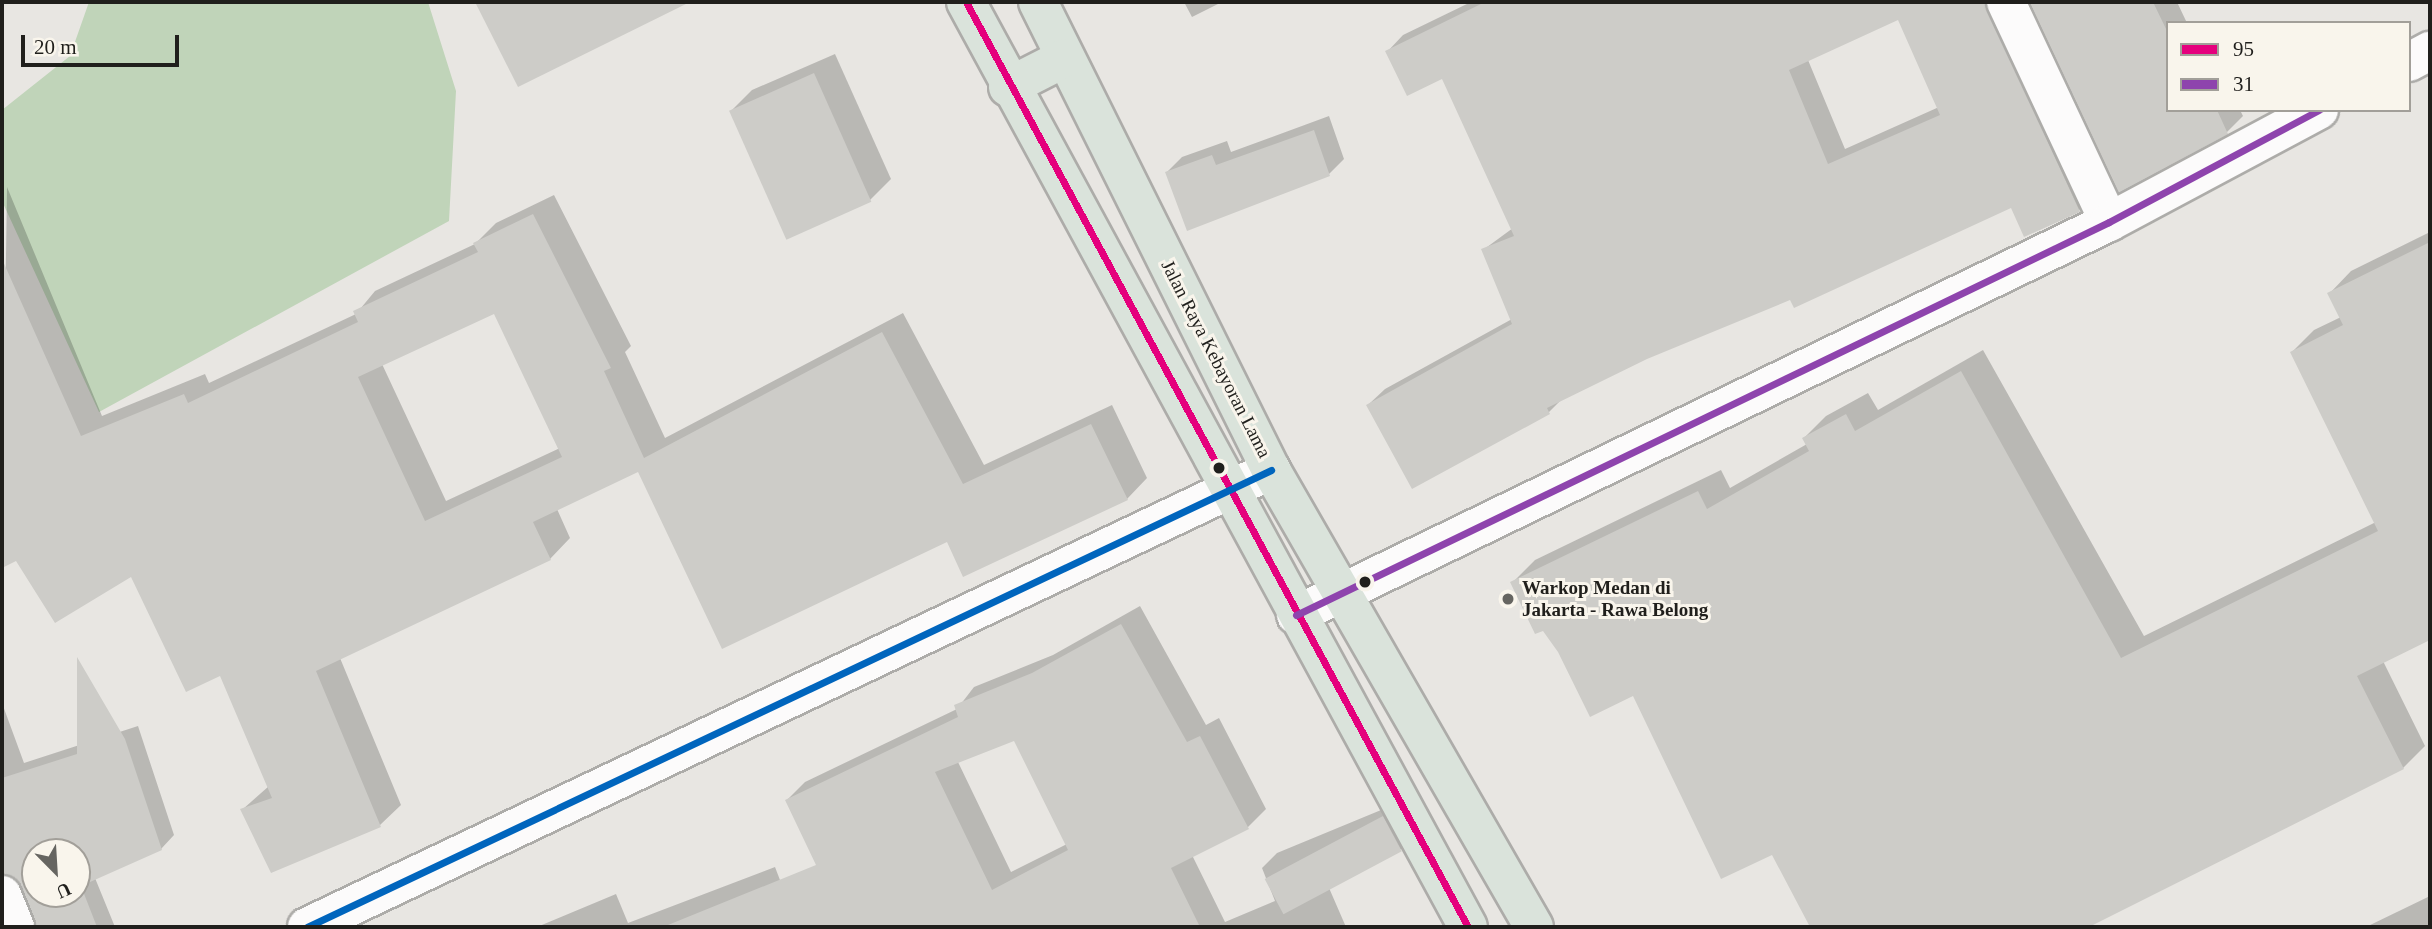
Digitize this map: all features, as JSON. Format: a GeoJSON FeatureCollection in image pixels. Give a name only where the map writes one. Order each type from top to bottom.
{"type":"FeatureCollection","features":[{"type":"Feature","properties":{"kind":"main road"},"geometry":{"type":"LineString","coordinates":[[966,2],[1008,87],[1468,927]]}},
{"type":"Feature","properties":{"kind":"main road","name":"Jalan Raya Kebayoran Lama"},"geometry":{"type":"LineString","coordinates":[[1038,2],[1271,470],[1337,591],[1534,927]]}},
{"type":"Feature","properties":{"kind":"main road"},"geometry":{"type":"LineString","coordinates":[[1008,87],[1065,58]]}},
{"type":"Feature","properties":{"kind":"main road"},"geometry":{"type":"LineString","coordinates":[[1435,866],[1481,836]]}},
{"type":"Feature","properties":{"kind":"street"},"geometry":{"type":"LineString","coordinates":[[2006,2],[2109,222]]}},
{"type":"Feature","properties":{"kind":"street"},"geometry":{"type":"LineString","coordinates":[[2411,61],[2430,51]]}},
{"type":"Feature","properties":{"kind":"street"},"geometry":{"type":"LineString","coordinates":[[1296,614],[1337,591],[2109,222],[2315,112]]}},
{"type":"Feature","properties":{"kind":"street"},"geometry":{"type":"LineString","coordinates":[[307,927],[1271,470]]}},
{"type":"Feature","properties":{"kind":"street"},"geometry":{"type":"LineString","coordinates":[[2,895],[15,927]]}},
{"type":"Feature","properties":{"kind":"green space"},"geometry":{"type":"Polygon","coordinates":[[[89,2],[428,2],[456,91],[449,221],[99,412],[2,201],[2,110],[70,56],[89,2]]]}},
{"type":"Feature","properties":{"kind":"building"},"geometry":{"type":"Polygon","coordinates":[[[475,2],[690,2],[518,87],[475,2]]]}},
{"type":"Feature","properties":{"kind":"building"},"geometry":{"type":"Polygon","coordinates":[[[1485,2],[1984,2],[2080,212],[2024,237],[2011,208],[1794,308],[1790,300],[1647,359],[1547,408],[1550,414],[1412,489],[1366,405],[1512,324],[1481,249],[1514,236],[1442,79],[1407,96],[1385,51],[1485,2]],[[1898,20],[1789,70],[1828,164],[1940,115],[1898,20]]]}},
{"type":"Feature","properties":{"kind":"building"},"geometry":{"type":"Polygon","coordinates":[[[2030,2],[2153,2],[2166,29],[2166,112],[2218,112],[2228,134],[2119,192],[2030,2]]]}},
{"type":"Feature","properties":{"kind":"building"},"geometry":{"type":"Polygon","coordinates":[[[814,73],[871,202],[786,240],[729,111],[814,73]]]}},
{"type":"Feature","properties":{"kind":"building"},"geometry":{"type":"Polygon","coordinates":[[[1314,130],[1330,176],[1187,231],[1165,172],[1212,155],[1216,165],[1314,130]]]}},
{"type":"Feature","properties":{"kind":"building"},"geometry":{"type":"Polygon","coordinates":[[[533,214],[611,368],[604,371],[644,458],[882,332],[963,484],[1091,424],[1128,500],[963,577],[947,542],[722,649],[638,472],[533,522],[551,560],[316,671],[381,827],[271,873],[240,809],[272,798],[220,676],[186,692],[131,577],[55,623],[16,561],[2,568],[2,259],[81,436],[184,394],[188,403],[358,322],[353,311],[478,252],[473,243],[533,214]],[[494,314],[358,377],[425,521],[562,457],[494,314]]]}},
{"type":"Feature","properties":{"kind":"building"},"geometry":{"type":"Polygon","coordinates":[[[2430,242],[2430,640],[2357,676],[2404,769],[2089,927],[1810,927],[1772,855],[1721,879],[1633,696],[1590,717],[1558,652],[1543,631],[1535,634],[1510,582],[1698,491],[1707,509],[1809,451],[1802,438],[1846,414],[1855,431],[1961,371],[2121,658],[2378,531],[2290,352],[2343,325],[2327,293],[2430,242]]]}},
{"type":"Feature","properties":{"kind":"building"},"geometry":{"type":"Polygon","coordinates":[[[1121,624],[1187,742],[1200,736],[1249,829],[1171,868],[1200,927],[663,927],[816,865],[785,800],[958,717],[954,705],[1032,673],[1121,624]],[[1014,741],[935,772],[992,890],[1068,850],[1014,741]]]}},
{"type":"Feature","properties":{"kind":"building"},"geometry":{"type":"Polygon","coordinates":[[[77,657],[125,739],[162,850],[91,882],[91,838],[21,838],[21,885],[2,874],[2,778],[77,754],[77,657]]]}},
{"type":"Feature","properties":{"kind":"building"},"geometry":{"type":"Polygon","coordinates":[[[1383,816],[1402,851],[1283,914],[1265,879],[1383,816]]]}},
{"type":"Feature","properties":{"kind":"building"},"geometry":{"type":"Polygon","coordinates":[[[30,908],[90,908],[97,927],[36,927],[30,908]]]}},
{"type":"Feature","properties":{"kind":"transit line","name":"95"},"geometry":{"type":"LineString","coordinates":[[966,2],[1468,927]]}},
{"type":"Feature","properties":{"kind":"transit line","name":"31"},"geometry":{"type":"LineString","coordinates":[[1296,615],[2109,222],[2315,112]]}},
{"type":"Feature","properties":{"kind":"transit line"},"geometry":{"type":"LineString","coordinates":[[307,927],[1271,470]]}},
{"type":"Feature","properties":{"kind":"place","name":"Warkop Medan di Jakarta - Rawa Belong"},"geometry":{"type":"Point","coordinates":[1508,599]}}]}
